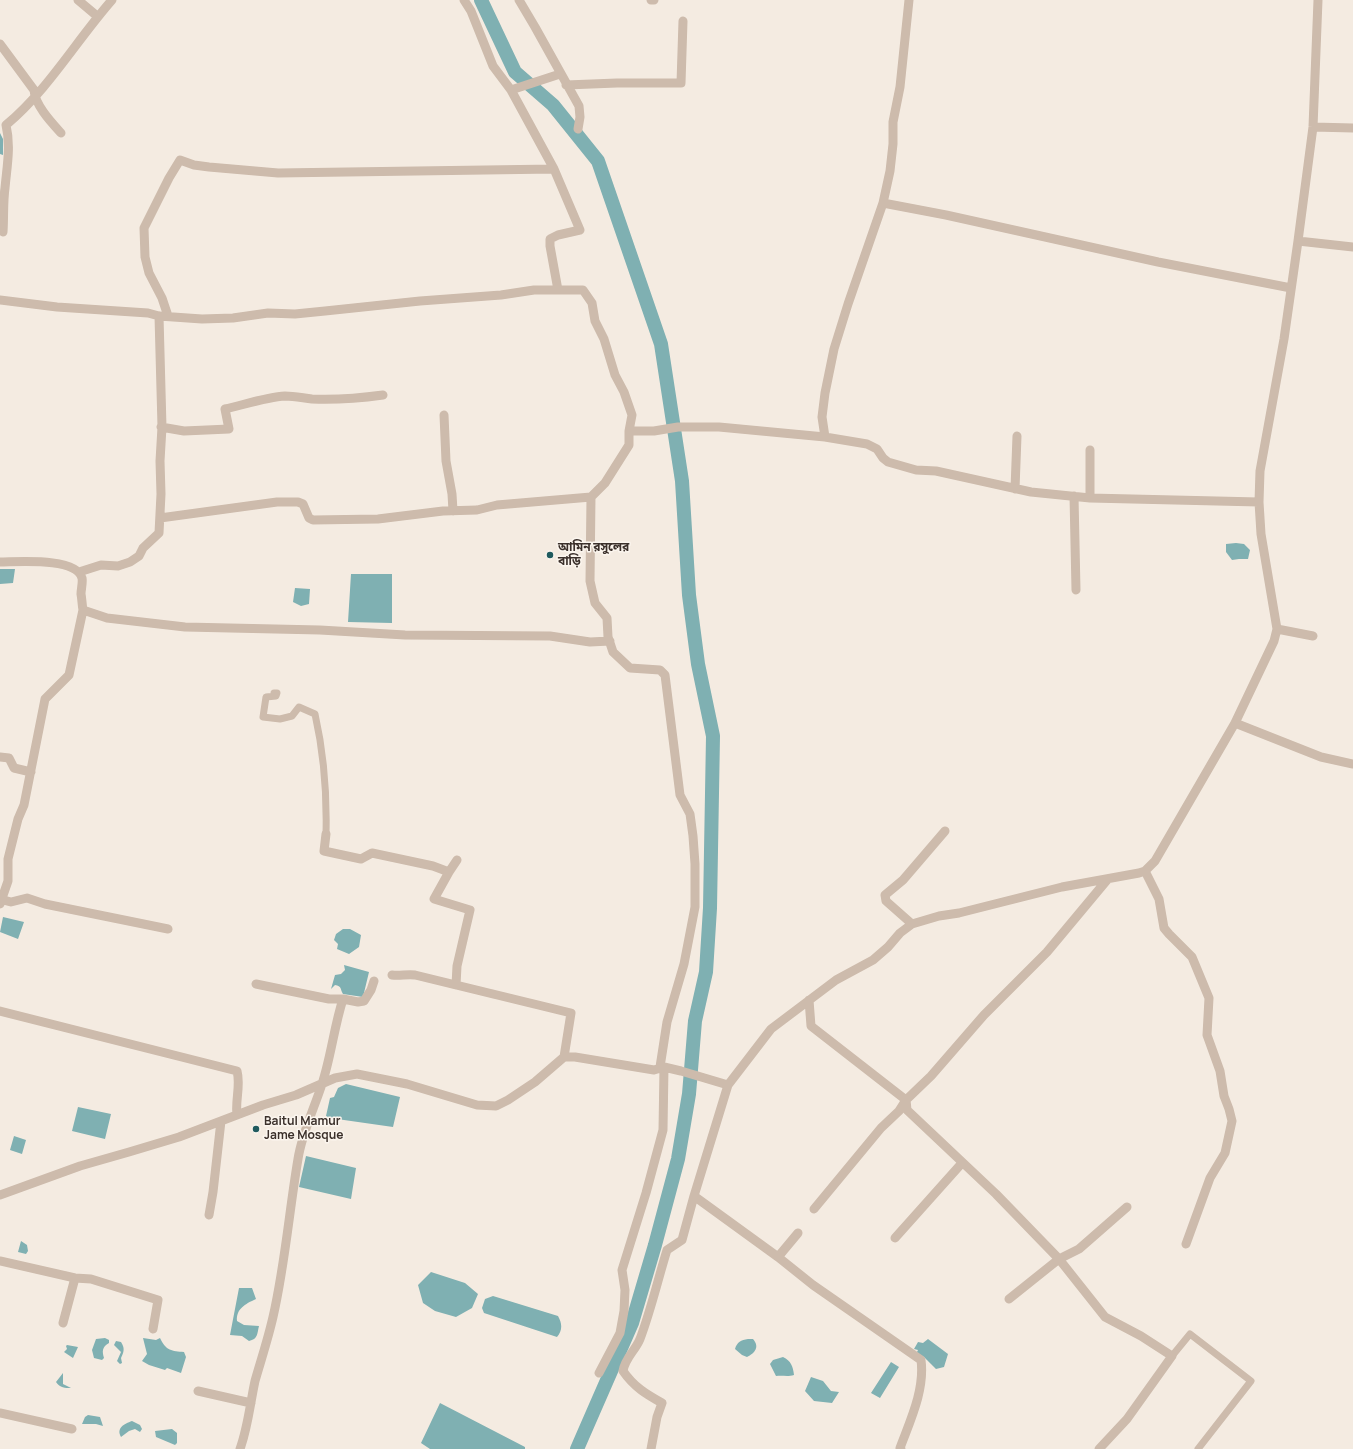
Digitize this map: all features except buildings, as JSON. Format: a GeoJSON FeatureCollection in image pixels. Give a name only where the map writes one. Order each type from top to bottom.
{"type":"FeatureCollection","features":[{"type":"Feature","properties":{"kind":"street"},"geometry":{"type":"LineString","coordinates":[[78,0],[97,16]]}},
{"type":"Feature","properties":{"kind":"street"},"geometry":{"type":"LineString","coordinates":[[3,232],[4,193],[9,136],[3,126],[22,112],[59,68],[97,16],[112,0]]}},
{"type":"Feature","properties":{"kind":"street"},"geometry":{"type":"LineString","coordinates":[[464,0],[471,11],[493,66],[511,90],[554,169],[580,230],[558,235],[550,239],[558,290]]}},
{"type":"Feature","properties":{"kind":"street"},"geometry":{"type":"LineString","coordinates":[[519,0],[579,106],[580,117],[578,129]]}},
{"type":"Feature","properties":{"kind":"street"},"geometry":{"type":"LineString","coordinates":[[825,437],[822,417],[834,349],[883,203],[890,171],[893,144],[893,122],[900,87],[909,0]]}},
{"type":"Feature","properties":{"kind":"street"},"geometry":{"type":"LineString","coordinates":[[651,1449],[657,1416],[662,1403],[630,1382],[623,1371],[624,1363],[637,1345],[643,1330],[667,1250],[682,1240],[728,1085],[771,1029],[836,980],[873,960],[888,947],[900,933],[912,924],[939,916],[1062,887],[1107,880],[1145,870],[1155,861],[1235,722],[1274,640],[1277,629],[1268,586],[1261,534],[1259,502],[1260,471],[1276,385],[1291,288],[1313,127],[1318,0]]}},
{"type":"Feature","properties":{"kind":"street"},"geometry":{"type":"LineString","coordinates":[[566,85],[681,83],[683,21]]}},
{"type":"Feature","properties":{"kind":"street"},"geometry":{"type":"LineString","coordinates":[[0,44],[34,90],[38,103],[61,133]]}},
{"type":"Feature","properties":{"kind":"street"},"geometry":{"type":"LineString","coordinates":[[511,90],[560,74]]}},
{"type":"Feature","properties":{"kind":"street"},"geometry":{"type":"LineString","coordinates":[[1313,127],[1353,128]]}},
{"type":"Feature","properties":{"kind":"street"},"geometry":{"type":"LineString","coordinates":[[79,572],[102,565],[118,566],[130,562],[139,556],[143,548],[159,533],[164,316],[162,298],[149,273],[145,257],[144,228],[180,160],[194,165],[209,167],[278,173],[554,169]]}},
{"type":"Feature","properties":{"kind":"street"},"geometry":{"type":"LineString","coordinates":[[883,203],[1158,262],[1291,288]]}},
{"type":"Feature","properties":{"kind":"street"},"geometry":{"type":"LineString","coordinates":[[1298,241],[1353,247]]}},
{"type":"Feature","properties":{"kind":"street"},"geometry":{"type":"LineString","coordinates":[[0,300],[57,307],[148,313],[164,316],[202,319],[233,318],[268,313],[296,314],[420,301],[501,295],[534,290],[583,290],[592,303],[595,321],[604,339],[615,375],[624,392],[632,415],[629,445],[605,483],[591,497],[505,504],[477,510],[378,519],[312,520],[309,518],[305,506],[298,502],[277,502],[160,518]]}},
{"type":"Feature","properties":{"kind":"street"},"geometry":{"type":"LineString","coordinates":[[161,427],[184,431],[228,430],[225,409],[285,396],[326,399],[347,397],[361,398],[383,395]]}},
{"type":"Feature","properties":{"kind":"street"},"geometry":{"type":"LineString","coordinates":[[444,415],[446,461],[451,483],[453,511]]}},
{"type":"Feature","properties":{"kind":"street"},"geometry":{"type":"LineString","coordinates":[[630,431],[654,431],[678,427],[719,427],[825,437],[867,444],[877,449],[883,458],[888,462],[916,470],[942,472],[1031,492],[1090,498],[1259,502]]}},
{"type":"Feature","properties":{"kind":"street"},"geometry":{"type":"LineString","coordinates":[[1015,489],[1017,436]]}},
{"type":"Feature","properties":{"kind":"street"},"geometry":{"type":"LineString","coordinates":[[1090,450],[1090,498]]}},
{"type":"Feature","properties":{"kind":"street"},"geometry":{"type":"LineString","coordinates":[[1074,496],[1076,590]]}},
{"type":"Feature","properties":{"kind":"street"},"geometry":{"type":"LineString","coordinates":[[591,497],[590,581],[595,603],[607,618],[613,652],[630,668],[660,670],[664,675],[680,794],[690,814],[693,836],[695,864],[695,907],[684,964],[667,1022],[660,1067],[697,1075],[728,1085]]}},
{"type":"Feature","properties":{"kind":"street"},"geometry":{"type":"LineString","coordinates":[[0,562],[46,562],[72,568],[79,572],[82,579],[81,593],[83,610],[69,675],[45,699],[24,805],[18,819],[8,859],[8,881],[0,901],[12,902],[27,898],[45,904],[168,929]]}},
{"type":"Feature","properties":{"kind":"street"},"geometry":{"type":"LineString","coordinates":[[83,610],[107,618],[185,627],[320,630],[412,635],[550,636],[590,642],[610,641]]}},
{"type":"Feature","properties":{"kind":"street"},"geometry":{"type":"LineString","coordinates":[[1277,629],[1313,636]]}},
{"type":"Feature","properties":{"kind":"street"},"geometry":{"type":"LineString","coordinates":[[274,693],[277,693],[276,696],[266,697],[263,717],[280,719],[292,716],[299,707],[315,714],[321,740],[327,802],[324,851],[361,859],[372,853],[433,866],[449,872]]}},
{"type":"Feature","properties":{"kind":"street"},"geometry":{"type":"LineString","coordinates":[[1235,722],[1321,756],[1353,764]]}},
{"type":"Feature","properties":{"kind":"street"},"geometry":{"type":"LineString","coordinates":[[0,757],[9,758],[14,768],[31,772]]}},
{"type":"Feature","properties":{"kind":"street"},"geometry":{"type":"LineString","coordinates":[[912,924],[886,901],[885,895],[912,872],[945,831]]}},
{"type":"Feature","properties":{"kind":"street"},"geometry":{"type":"LineString","coordinates":[[456,985],[457,966],[470,910],[434,899],[457,860]]}},
{"type":"Feature","properties":{"kind":"street"},"geometry":{"type":"LineString","coordinates":[[1145,870],[1159,899],[1164,928],[1168,934],[1192,957],[1208,993],[1207,1035],[1220,1071],[1224,1096],[1230,1109],[1232,1121],[1225,1153],[1210,1178],[1186,1244]]}},
{"type":"Feature","properties":{"kind":"street"},"geometry":{"type":"LineString","coordinates":[[814,1209],[906,1100],[931,1076],[984,1015],[1047,952],[1107,880]]}},
{"type":"Feature","properties":{"kind":"street"},"geometry":{"type":"LineString","coordinates":[[0,1195],[80,1166],[172,1139],[263,1105],[296,1095],[335,1078],[357,1074],[407,1084],[477,1105],[496,1106],[535,1082],[564,1057],[571,1013],[416,975],[392,975]]}},
{"type":"Feature","properties":{"kind":"street"},"geometry":{"type":"LineString","coordinates":[[256,984],[329,999],[343,999],[358,1002],[364,1001],[372,990],[374,981]]}},
{"type":"Feature","properties":{"kind":"street"},"geometry":{"type":"LineString","coordinates":[[240,1449],[255,1383],[273,1318],[287,1239],[298,1157],[322,1084],[337,1016],[343,999]]}},
{"type":"Feature","properties":{"kind":"street"},"geometry":{"type":"LineString","coordinates":[[809,1000],[811,1026],[906,1100],[907,1110],[996,1194],[1059,1260],[1105,1318],[1141,1336],[1172,1356]]}},
{"type":"Feature","properties":{"kind":"street"},"geometry":{"type":"LineString","coordinates":[[0,1011],[98,1035],[188,1060],[237,1071],[239,1077],[236,1100],[237,1115]]}},
{"type":"Feature","properties":{"kind":"street"},"geometry":{"type":"LineString","coordinates":[[564,1057],[575,1057],[654,1070],[664,1067]]}},
{"type":"Feature","properties":{"kind":"street"},"geometry":{"type":"LineString","coordinates":[[599,1373],[620,1333],[624,1311],[625,1290],[622,1270],[646,1193],[663,1130],[664,1067]]}},
{"type":"Feature","properties":{"kind":"street"},"geometry":{"type":"LineString","coordinates":[[209,1215],[221,1121]]}},
{"type":"Feature","properties":{"kind":"street"},"geometry":{"type":"LineString","coordinates":[[895,1238],[962,1163]]}},
{"type":"Feature","properties":{"kind":"street"},"geometry":{"type":"LineString","coordinates":[[694,1196],[820,1289],[921,1360],[923,1372],[917,1401],[900,1448],[901,1449]]}},
{"type":"Feature","properties":{"kind":"street"},"geometry":{"type":"LineString","coordinates":[[1009,1299],[1059,1260],[1079,1249],[1127,1206]]}},
{"type":"Feature","properties":{"kind":"street"},"geometry":{"type":"LineString","coordinates":[[778,1257],[798,1233]]}},
{"type":"Feature","properties":{"kind":"street"},"geometry":{"type":"LineString","coordinates":[[0,1260],[75,1278],[91,1279],[158,1300],[153,1329]]}},
{"type":"Feature","properties":{"kind":"street"},"geometry":{"type":"LineString","coordinates":[[64,1323],[75,1278]]}},
{"type":"Feature","properties":{"kind":"street"},"geometry":{"type":"LineString","coordinates":[[1099,1449],[1127,1420],[1172,1356],[1190,1334],[1251,1381],[1198,1449]]}},
{"type":"Feature","properties":{"kind":"street"},"geometry":{"type":"LineString","coordinates":[[198,1391],[251,1403]]}},
{"type":"Feature","properties":{"kind":"street"},"geometry":{"type":"LineString","coordinates":[[0,1413],[72,1429]]}},
{"type":"Feature","properties":{"kind":"water"},"geometry":{"type":"Polygon","coordinates":[[[0,133],[3,139],[3,155],[0,154],[0,133]]]}},
{"type":"Feature","properties":{"kind":"water"},"geometry":{"type":"Polygon","coordinates":[[[1226,544],[1244,544],[1250,550],[1248,559],[1232,560],[1226,552],[1226,544]]]}},
{"type":"Feature","properties":{"kind":"water"},"geometry":{"type":"Polygon","coordinates":[[[0,569],[15,569],[13,583],[0,584],[0,569]]]}},
{"type":"Feature","properties":{"kind":"water"},"geometry":{"type":"Polygon","coordinates":[[[351,574],[392,574],[392,623],[348,622],[351,574]]]}},
{"type":"Feature","properties":{"kind":"water"},"geometry":{"type":"Polygon","coordinates":[[[295,588],[310,589],[309,604],[301,606],[293,602],[295,588]]]}},
{"type":"Feature","properties":{"kind":"water"},"geometry":{"type":"Polygon","coordinates":[[[3,917],[24,922],[18,939],[0,932],[3,917]]]}},
{"type":"Feature","properties":{"kind":"water"},"geometry":{"type":"Polygon","coordinates":[[[343,929],[350,929],[361,935],[359,947],[349,954],[337,949],[338,944],[334,940],[336,934],[343,929]]]}},
{"type":"Feature","properties":{"kind":"water"},"geometry":{"type":"Polygon","coordinates":[[[344,965],[369,972],[363,997],[343,994],[340,987],[337,985],[331,989],[335,975],[341,974],[345,970],[344,965]]]}},
{"type":"Feature","properties":{"kind":"water"},"geometry":{"type":"Polygon","coordinates":[[[346,1084],[400,1097],[393,1127],[330,1118],[326,1116],[330,1098],[334,1097],[338,1088],[346,1084]]]}},
{"type":"Feature","properties":{"kind":"water"},"geometry":{"type":"Polygon","coordinates":[[[78,1107],[111,1114],[105,1139],[72,1131],[78,1107]]]}},
{"type":"Feature","properties":{"kind":"water"},"geometry":{"type":"Polygon","coordinates":[[[14,1136],[26,1140],[22,1154],[10,1150],[14,1136]]]}},
{"type":"Feature","properties":{"kind":"water"},"geometry":{"type":"Polygon","coordinates":[[[306,1156],[356,1168],[351,1199],[299,1187],[306,1156]]]}},
{"type":"Feature","properties":{"kind":"water"},"geometry":{"type":"Polygon","coordinates":[[[21,1241],[27,1245],[28,1251],[26,1254],[18,1252],[21,1241]]]}},
{"type":"Feature","properties":{"kind":"water"},"geometry":{"type":"Polygon","coordinates":[[[431,1272],[465,1283],[478,1294],[472,1308],[456,1317],[435,1311],[423,1303],[418,1285],[431,1272]]]}},
{"type":"Feature","properties":{"kind":"water"},"geometry":{"type":"Polygon","coordinates":[[[239,1288],[252,1288],[256,1299],[242,1307],[237,1317],[237,1321],[244,1325],[259,1326],[256,1337],[249,1341],[242,1336],[230,1335],[239,1288]]]}},
{"type":"Feature","properties":{"kind":"water"},"geometry":{"type":"Polygon","coordinates":[[[493,1296],[558,1316],[561,1326],[559,1334],[557,1337],[484,1313],[482,1308],[485,1299],[493,1296]]]}},
{"type":"Feature","properties":{"kind":"water"},"geometry":{"type":"Polygon","coordinates":[[[105,1338],[109,1340],[109,1343],[103,1349],[104,1358],[102,1360],[94,1358],[92,1350],[96,1339],[105,1338]]]}},
{"type":"Feature","properties":{"kind":"water"},"geometry":{"type":"Polygon","coordinates":[[[143,1338],[156,1340],[160,1338],[165,1346],[170,1350],[184,1352],[186,1357],[181,1373],[167,1368],[165,1370],[142,1361],[147,1354],[143,1338]]]}},
{"type":"Feature","properties":{"kind":"water"},"geometry":{"type":"Polygon","coordinates":[[[753,1339],[756,1345],[756,1350],[747,1357],[735,1349],[740,1342],[753,1339]]]}},
{"type":"Feature","properties":{"kind":"water"},"geometry":{"type":"Polygon","coordinates":[[[928,1339],[948,1354],[944,1367],[936,1369],[924,1357],[916,1354],[918,1350],[914,1349],[918,1342],[923,1343],[928,1339]]]}},
{"type":"Feature","properties":{"kind":"water"},"geometry":{"type":"Polygon","coordinates":[[[116,1341],[121,1342],[124,1348],[121,1358],[122,1363],[120,1364],[117,1361],[121,1352],[114,1345],[116,1341]]]}},
{"type":"Feature","properties":{"kind":"water"},"geometry":{"type":"Polygon","coordinates":[[[67,1345],[78,1347],[73,1358],[64,1352],[67,1349],[67,1345]]]}},
{"type":"Feature","properties":{"kind":"water"},"geometry":{"type":"Polygon","coordinates":[[[783,1357],[791,1364],[794,1375],[776,1376],[770,1364],[773,1360],[783,1357]]]}},
{"type":"Feature","properties":{"kind":"water"},"geometry":{"type":"Polygon","coordinates":[[[891,1362],[899,1367],[880,1398],[871,1393],[891,1362]]]}},
{"type":"Feature","properties":{"kind":"water"},"geometry":{"type":"Polygon","coordinates":[[[63,1373],[63,1384],[71,1388],[61,1387],[56,1382],[63,1373]]]}},
{"type":"Feature","properties":{"kind":"water"},"geometry":{"type":"Polygon","coordinates":[[[811,1377],[823,1381],[831,1391],[839,1392],[832,1403],[814,1401],[805,1391],[811,1377]]]}},
{"type":"Feature","properties":{"kind":"water"},"geometry":{"type":"Polygon","coordinates":[[[440,1403],[525,1447],[525,1449],[430,1449],[421,1443],[440,1403]]]}},
{"type":"Feature","properties":{"kind":"water"},"geometry":{"type":"Polygon","coordinates":[[[88,1415],[100,1417],[103,1426],[96,1424],[82,1424],[85,1417],[88,1415]]]}},
{"type":"Feature","properties":{"kind":"water"},"geometry":{"type":"Polygon","coordinates":[[[132,1421],[140,1425],[142,1429],[140,1432],[135,1429],[129,1431],[121,1437],[119,1431],[120,1429],[132,1421]]]}},
{"type":"Feature","properties":{"kind":"water"},"geometry":{"type":"Polygon","coordinates":[[[172,1429],[177,1433],[177,1443],[175,1445],[156,1437],[155,1431],[172,1429]]]}},
{"type":"Feature","properties":{"kind":"waterway"},"geometry":{"type":"LineString","coordinates":[[481,0],[515,72],[553,105],[598,161],[661,344],[682,481],[689,595],[698,664],[713,736],[710,908],[706,972],[695,1021],[689,1094],[678,1159],[632,1323],[577,1449]]}},
{"type":"Feature","properties":{"kind":"place","name":"আমিন রসুলের বাড়ি"},"geometry":{"type":"Point","coordinates":[550,555]}},
{"type":"Feature","properties":{"kind":"place","name":"Baitul Mamur Jame Mosque"},"geometry":{"type":"Point","coordinates":[256,1129]}}]}
